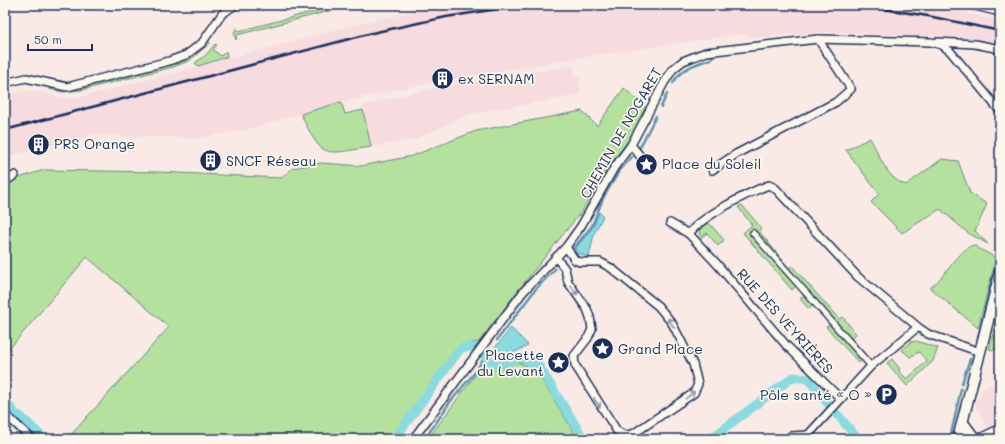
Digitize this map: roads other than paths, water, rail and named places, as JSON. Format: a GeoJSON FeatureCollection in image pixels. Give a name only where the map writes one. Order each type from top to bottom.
{"type":"FeatureCollection","features":[{"type":"Feature","properties":{"kind":"main road"},"geometry":{"type":"LineString","coordinates":[[966,437],[963,423],[1000,273]]}},
{"type":"Feature","properties":{"kind":"main road"},"geometry":{"type":"LineString","coordinates":[[981,439],[1000,430]]}},
{"type":"Feature","properties":{"kind":"street"},"geometry":{"type":"LineString","coordinates":[[5,82],[26,78],[67,87],[169,62],[186,55],[199,46],[222,14],[235,5]]}},
{"type":"Feature","properties":{"kind":"street"},"geometry":{"type":"LineString","coordinates":[[971,5],[1000,12]]}},
{"type":"Feature","properties":{"kind":"street"},"geometry":{"type":"LineString","coordinates":[[712,170],[736,154],[836,102],[852,89],[818,39]]}},
{"type":"Feature","properties":{"kind":"street","name":"CHEMIN DE NOGARET"},"geometry":{"type":"LineString","coordinates":[[413,439],[524,292],[566,247],[581,226],[614,168],[631,145],[664,83],[673,69],[683,61],[706,52],[818,39],[931,42],[942,45],[950,51],[1000,111]]}},
{"type":"Feature","properties":{"kind":"street"},"geometry":{"type":"LineString","coordinates":[[931,42],[975,44],[1000,49]]}},
{"type":"Feature","properties":{"kind":"street"},"geometry":{"type":"LineString","coordinates":[[631,145],[641,157]]}},
{"type":"Feature","properties":{"kind":"street"},"geometry":{"type":"LineString","coordinates":[[5,182],[15,175]]}},
{"type":"Feature","properties":{"kind":"street"},"geometry":{"type":"LineString","coordinates":[[689,234],[697,224],[756,189],[769,185],[775,188],[858,277],[918,327],[928,334],[980,352]]}},
{"type":"Feature","properties":{"kind":"street","name":"RUE DES VEYRIÈRES"},"geometry":{"type":"LineString","coordinates":[[670,223],[689,234],[717,264],[786,345],[841,399]]}},
{"type":"Feature","properties":{"kind":"street"},"geometry":{"type":"LineString","coordinates":[[754,233],[871,366]]}},
{"type":"Feature","properties":{"kind":"street"},"geometry":{"type":"LineString","coordinates":[[556,257],[565,268],[568,282],[587,309],[590,317],[592,329],[588,338],[574,356],[575,365],[617,431],[624,435],[633,434],[694,393],[698,384],[693,364],[672,323],[658,306],[611,268],[600,262],[580,262],[575,260],[566,247]]}},
{"type":"Feature","properties":{"kind":"street"},"geometry":{"type":"LineString","coordinates":[[787,439],[791,436],[809,437],[871,366],[918,327]]}},
{"type":"Feature","properties":{"kind":"street"},"geometry":{"type":"LineString","coordinates":[[5,414],[32,439]]}},
{"type":"Feature","properties":{"kind":"water"},"geometry":{"type":"Polygon","coordinates":[[[599,212],[603,216],[594,234],[589,257],[577,253],[575,249],[594,226],[599,212]]]}},
{"type":"Feature","properties":{"kind":"water"},"geometry":{"type":"Polygon","coordinates":[[[511,328],[528,345],[512,353],[503,353],[494,349],[511,328]]]}},
{"type":"Feature","properties":{"kind":"waterway"},"geometry":{"type":"LineString","coordinates":[[673,83],[685,70],[711,59],[713,56]]}},
{"type":"Feature","properties":{"kind":"waterway"},"geometry":{"type":"LineString","coordinates":[[661,107],[667,94]]}},
{"type":"Feature","properties":{"kind":"waterway"},"geometry":{"type":"LineString","coordinates":[[639,149],[656,116]]}},
{"type":"Feature","properties":{"kind":"waterway"},"geometry":{"type":"LineString","coordinates":[[573,249],[592,226],[604,196],[620,170],[632,157]]}},
{"type":"Feature","properties":{"kind":"waterway"},"geometry":{"type":"LineString","coordinates":[[978,337],[997,259]]}},
{"type":"Feature","properties":{"kind":"waterway"},"geometry":{"type":"LineString","coordinates":[[497,340],[535,290],[555,269]]}},
{"type":"Feature","properties":{"kind":"waterway"},"geometry":{"type":"LineString","coordinates":[[393,439],[461,348],[474,347],[476,349]]}},
{"type":"Feature","properties":{"kind":"waterway"},"geometry":{"type":"LineString","coordinates":[[478,367],[491,349]]}},
{"type":"Feature","properties":{"kind":"waterway"},"geometry":{"type":"LineString","coordinates":[[481,353],[497,366],[519,357],[538,365],[584,439]]}},
{"type":"Feature","properties":{"kind":"waterway"},"geometry":{"type":"LineString","coordinates":[[962,383],[970,359]]}},
{"type":"Feature","properties":{"kind":"waterway"},"geometry":{"type":"LineString","coordinates":[[425,439],[450,402],[476,371]]}},
{"type":"Feature","properties":{"kind":"waterway"},"geometry":{"type":"LineString","coordinates":[[710,439],[793,377],[808,379],[828,404]]}},
{"type":"Feature","properties":{"kind":"waterway"},"geometry":{"type":"LineString","coordinates":[[950,439],[961,389]]}},
{"type":"Feature","properties":{"kind":"waterway"},"geometry":{"type":"LineString","coordinates":[[5,402],[13,410]]}},
{"type":"Feature","properties":{"kind":"waterway"},"geometry":{"type":"LineString","coordinates":[[837,414],[858,439]]}},
{"type":"Feature","properties":{"kind":"waterway"},"geometry":{"type":"LineString","coordinates":[[19,415],[45,439]]}},
{"type":"Feature","properties":{"kind":"railway"},"geometry":{"type":"LineString","coordinates":[[5,130],[372,33],[446,17],[523,5]]}},
{"type":"Feature","properties":{"kind":"railway"},"geometry":{"type":"LineString","coordinates":[[858,5],[928,16],[1000,31]]}},
{"type":"Feature","properties":{"kind":"place","name":"ex SERNAM"},"geometry":{"type":"Point","coordinates":[443,79]}},
{"type":"Feature","properties":{"kind":"place","name":"PRS Orange"},"geometry":{"type":"Point","coordinates":[39,144]}},
{"type":"Feature","properties":{"kind":"place","name":"SNCF Réseau"},"geometry":{"type":"Point","coordinates":[211,161]}},
{"type":"Feature","properties":{"kind":"place","name":"Place du Soleil"},"geometry":{"type":"Point","coordinates":[647,164]}},
{"type":"Feature","properties":{"kind":"place","name":"Grand Place"},"geometry":{"type":"Point","coordinates":[602,349]}},
{"type":"Feature","properties":{"kind":"place","name":"Placette du Levant"},"geometry":{"type":"Point","coordinates":[559,363]}},
{"type":"Feature","properties":{"kind":"place","name":"Pôle santé « O »"},"geometry":{"type":"Point","coordinates":[887,395]}}]}
